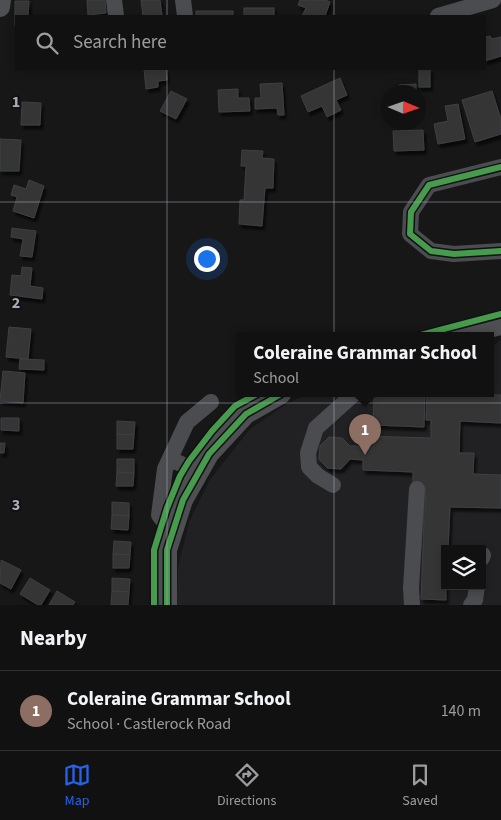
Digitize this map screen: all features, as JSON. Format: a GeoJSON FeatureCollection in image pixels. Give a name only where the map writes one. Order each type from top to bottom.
{"type":"FeatureCollection","features":[{"type":"Feature","properties":{"kind":"main road"},"geometry":{"type":"LineString","coordinates":[[0,7],[1,0]]}},
{"type":"Feature","properties":{"kind":"main road"},"geometry":{"type":"LineString","coordinates":[[483,332],[501,325]]}},
{"type":"Feature","properties":{"kind":"main road"},"geometry":{"type":"LineString","coordinates":[[167,605],[167,550],[183,500],[209,454],[246,414],[277,397]]}},
{"type":"Feature","properties":{"kind":"street"},"geometry":{"type":"LineString","coordinates":[[114,0],[116,15]]}},
{"type":"Feature","properties":{"kind":"street"},"geometry":{"type":"LineString","coordinates":[[183,0],[185,15]]}},
{"type":"Feature","properties":{"kind":"street"},"geometry":{"type":"LineString","coordinates":[[441,15],[493,0]]}},
{"type":"Feature","properties":{"kind":"street"},"geometry":{"type":"LineString","coordinates":[[501,167],[429,185],[411,212],[410,234],[431,251],[454,254],[501,251]]}},
{"type":"Feature","properties":{"kind":"street"},"geometry":{"type":"LineString","coordinates":[[333,485],[318,476],[309,467],[308,453],[316,428],[351,397]]}},
{"type":"Feature","properties":{"kind":"street"},"geometry":{"type":"LineString","coordinates":[[173,533],[159,515],[165,469],[187,422],[211,402]]}},
{"type":"Feature","properties":{"kind":"street"},"geometry":{"type":"LineString","coordinates":[[170,459],[199,472]]}},
{"type":"Feature","properties":{"kind":"street"},"geometry":{"type":"LineString","coordinates":[[412,605],[411,588],[417,489]]}},
{"type":"Feature","properties":{"kind":"street"},"geometry":{"type":"LineString","coordinates":[[470,605],[475,600],[476,590]]}},
{"type":"Feature","properties":{"kind":"shaded area"},"geometry":{"type":"Polygon","coordinates":[[[501,340],[501,605],[177,605],[178,567],[189,522],[209,481],[249,430],[286,404],[301,397],[494,397],[494,344],[501,340]]]}},
{"type":"Feature","properties":{"kind":"building"},"geometry":{"type":"Polygon","coordinates":[[[87,0],[105,0],[106,13],[88,15],[87,0]]]}},
{"type":"Feature","properties":{"kind":"building"},"geometry":{"type":"Polygon","coordinates":[[[141,0],[160,0],[162,15],[143,15],[141,0]]]}},
{"type":"Feature","properties":{"kind":"building"},"geometry":{"type":"Polygon","coordinates":[[[300,0],[325,0],[330,2],[325,15],[302,15],[306,8],[298,5],[300,0]]]}},
{"type":"Feature","properties":{"kind":"building"},"geometry":{"type":"Polygon","coordinates":[[[15,1],[29,1],[28,15],[15,15],[15,1]]]}},
{"type":"Feature","properties":{"kind":"building"},"geometry":{"type":"Polygon","coordinates":[[[244,8],[274,8],[274,15],[244,15],[244,8]]]}},
{"type":"Feature","properties":{"kind":"building"},"geometry":{"type":"Polygon","coordinates":[[[196,11],[233,11],[233,15],[196,15],[196,11]]]}},
{"type":"Feature","properties":{"kind":"building"},"geometry":{"type":"Polygon","coordinates":[[[490,36],[492,39],[501,37],[501,56],[486,61],[486,37],[490,36]]]}},
{"type":"Feature","properties":{"kind":"building"},"geometry":{"type":"Polygon","coordinates":[[[144,70],[166,70],[167,80],[158,81],[158,87],[146,89],[144,70]]]}},
{"type":"Feature","properties":{"kind":"building"},"geometry":{"type":"Polygon","coordinates":[[[419,70],[430,70],[430,87],[419,85],[419,70]]]}},
{"type":"Feature","properties":{"kind":"building"},"geometry":{"type":"Polygon","coordinates":[[[340,78],[347,95],[336,100],[341,110],[327,117],[322,106],[308,112],[301,96],[340,78]]]}},
{"type":"Feature","properties":{"kind":"building"},"geometry":{"type":"Polygon","coordinates":[[[282,83],[284,115],[278,115],[277,108],[255,109],[255,98],[261,98],[260,84],[282,83]]]}},
{"type":"Feature","properties":{"kind":"building"},"geometry":{"type":"Polygon","coordinates":[[[238,89],[238,98],[249,98],[250,111],[219,112],[218,90],[238,89]]]}},
{"type":"Feature","properties":{"kind":"building"},"geometry":{"type":"Polygon","coordinates":[[[171,91],[187,99],[176,119],[160,111],[171,91]]]}},
{"type":"Feature","properties":{"kind":"building"},"geometry":{"type":"Polygon","coordinates":[[[492,91],[501,119],[501,134],[475,142],[462,100],[492,91]]]}},
{"type":"Feature","properties":{"kind":"building"},"geometry":{"type":"Polygon","coordinates":[[[22,102],[41,103],[40,125],[21,125],[22,102]]]}},
{"type":"Feature","properties":{"kind":"building"},"geometry":{"type":"Polygon","coordinates":[[[458,104],[465,139],[438,144],[434,124],[448,121],[445,106],[458,104]]]}},
{"type":"Feature","properties":{"kind":"building"},"geometry":{"type":"Polygon","coordinates":[[[423,130],[424,150],[394,151],[393,131],[423,130]]]}},
{"type":"Feature","properties":{"kind":"building"},"geometry":{"type":"Polygon","coordinates":[[[0,139],[21,140],[19,171],[0,171],[0,139]]]}},
{"type":"Feature","properties":{"kind":"building"},"geometry":{"type":"Polygon","coordinates":[[[242,150],[263,151],[262,158],[274,159],[273,188],[265,188],[262,226],[239,224],[240,200],[244,200],[246,166],[241,166],[242,150]]]}},
{"type":"Feature","properties":{"kind":"building"},"geometry":{"type":"Polygon","coordinates":[[[29,180],[44,186],[34,218],[13,211],[17,197],[11,195],[14,185],[26,189],[29,180]]]}},
{"type":"Feature","properties":{"kind":"building"},"geometry":{"type":"Polygon","coordinates":[[[12,228],[36,231],[32,257],[20,256],[23,239],[11,237],[12,228]]]}},
{"type":"Feature","properties":{"kind":"building"},"geometry":{"type":"Polygon","coordinates":[[[22,267],[32,268],[30,286],[43,288],[42,299],[10,295],[12,275],[21,276],[22,267]]]}},
{"type":"Feature","properties":{"kind":"building"},"geometry":{"type":"Polygon","coordinates":[[[9,327],[31,329],[28,359],[6,357],[9,327]]]}},
{"type":"Feature","properties":{"kind":"building"},"geometry":{"type":"Polygon","coordinates":[[[20,359],[44,360],[44,370],[19,369],[20,359]]]}},
{"type":"Feature","properties":{"kind":"building"},"geometry":{"type":"Polygon","coordinates":[[[3,371],[25,373],[23,403],[0,401],[3,371]]]}},
{"type":"Feature","properties":{"kind":"building"},"geometry":{"type":"Polygon","coordinates":[[[494,395],[501,395],[501,423],[460,421],[459,453],[474,453],[473,474],[501,475],[501,508],[450,507],[448,545],[441,545],[441,590],[446,590],[446,600],[421,599],[424,522],[419,522],[420,510],[425,510],[425,486],[418,486],[413,483],[413,472],[363,470],[363,460],[350,459],[341,469],[327,468],[319,459],[320,446],[329,437],[342,438],[350,446],[364,446],[364,436],[431,438],[431,420],[426,420],[427,397],[494,397],[494,395]]]}},
{"type":"Feature","properties":{"kind":"building"},"geometry":{"type":"Polygon","coordinates":[[[374,397],[425,397],[424,427],[373,425],[374,397]]]}},
{"type":"Feature","properties":{"kind":"building"},"geometry":{"type":"Polygon","coordinates":[[[1,418],[19,418],[19,431],[1,430],[1,418]]]}},
{"type":"Feature","properties":{"kind":"building"},"geometry":{"type":"Polygon","coordinates":[[[117,421],[135,422],[134,435],[117,434],[117,421]]]}},
{"type":"Feature","properties":{"kind":"building"},"geometry":{"type":"Polygon","coordinates":[[[117,434],[134,435],[133,449],[117,449],[117,434]]]}},
{"type":"Feature","properties":{"kind":"building"},"geometry":{"type":"Polygon","coordinates":[[[0,443],[5,443],[4,453],[0,453],[0,443]]]}},
{"type":"Feature","properties":{"kind":"building"},"geometry":{"type":"Polygon","coordinates":[[[117,459],[134,459],[134,473],[117,472],[117,459]]]}},
{"type":"Feature","properties":{"kind":"building"},"geometry":{"type":"Polygon","coordinates":[[[117,472],[134,473],[133,486],[116,486],[117,472]]]}},
{"type":"Feature","properties":{"kind":"building"},"geometry":{"type":"Polygon","coordinates":[[[112,502],[129,503],[129,516],[112,515],[112,502]]]}},
{"type":"Feature","properties":{"kind":"building"},"geometry":{"type":"Polygon","coordinates":[[[112,515],[129,516],[128,530],[111,529],[112,515]]]}},
{"type":"Feature","properties":{"kind":"building"},"geometry":{"type":"Polygon","coordinates":[[[114,541],[131,542],[130,555],[113,554],[114,541]]]}},
{"type":"Feature","properties":{"kind":"building"},"geometry":{"type":"Polygon","coordinates":[[[113,554],[130,555],[129,568],[113,568],[113,554]]]}},
{"type":"Feature","properties":{"kind":"building"},"geometry":{"type":"Polygon","coordinates":[[[1,560],[21,570],[11,589],[0,583],[1,560]]]}},
{"type":"Feature","properties":{"kind":"building"},"geometry":{"type":"Polygon","coordinates":[[[30,578],[50,590],[41,605],[20,594],[30,578]]]}},
{"type":"Feature","properties":{"kind":"building"},"geometry":{"type":"Polygon","coordinates":[[[112,578],[130,579],[129,592],[112,591],[112,578]]]}},
{"type":"Feature","properties":{"kind":"building"},"geometry":{"type":"Polygon","coordinates":[[[57,591],[75,602],[73,605],[49,605],[57,591]]]}},
{"type":"Feature","properties":{"kind":"building"},"geometry":{"type":"Polygon","coordinates":[[[112,591],[129,592],[128,605],[111,605],[112,591]]]}},
{"type":"Feature","properties":{"kind":"cycle path"},"geometry":{"type":"LineString","coordinates":[[501,167],[429,185],[411,212],[410,234],[431,251],[454,254],[501,251]]}},
{"type":"Feature","properties":{"kind":"cycle path"},"geometry":{"type":"LineString","coordinates":[[432,332],[501,314]]}},
{"type":"Feature","properties":{"kind":"cycle path"},"geometry":{"type":"LineString","coordinates":[[154,605],[154,550],[167,508],[180,476],[212,431],[235,406],[252,397]]}},
{"type":"Feature","properties":{"kind":"cycle path"},"geometry":{"type":"LineString","coordinates":[[167,605],[167,550],[183,500],[209,454],[246,414],[276,397]]}},
{"type":"Feature","properties":{"kind":"place","name":"Coleraine Grammar School"},"geometry":{"type":"Point","coordinates":[365,455]}}]}
